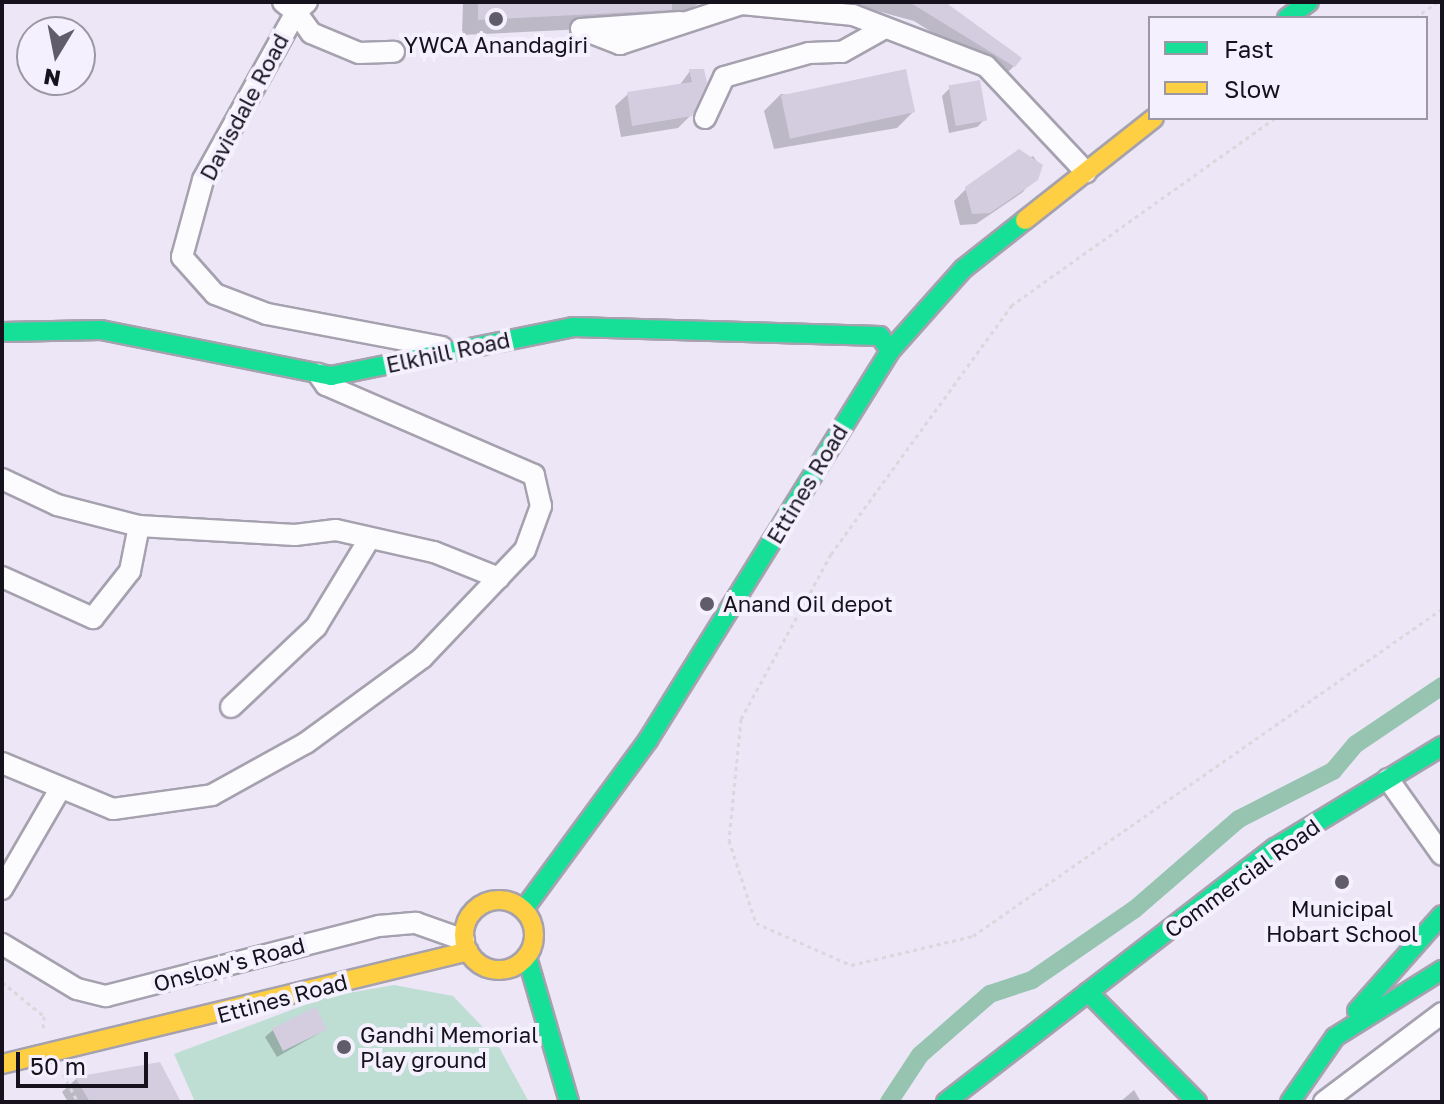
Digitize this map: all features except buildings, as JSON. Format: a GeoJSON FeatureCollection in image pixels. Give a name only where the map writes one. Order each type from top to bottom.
{"type":"FeatureCollection","features":[{"type":"Feature","properties":{"kind":"main road"},"geometry":{"type":"LineString","coordinates":[[1290,16],[1309,2]]}},
{"type":"Feature","properties":{"kind":"main road","name":"Ettines Road"},"geometry":{"type":"LineString","coordinates":[[524,909],[648,740],[890,351],[963,269],[1151,120]]}},
{"type":"Feature","properties":{"kind":"main road","name":"Elkhill Road"},"geometry":{"type":"LineString","coordinates":[[2,332],[101,330],[318,374],[573,327],[880,336],[890,351]]}},
{"type":"Feature","properties":{"kind":"main road","name":"Commercial Road"},"geometry":{"type":"LineString","coordinates":[[946,1102],[1275,848],[1442,746]]}},
{"type":"Feature","properties":{"kind":"main road"},"geometry":{"type":"LineString","coordinates":[[527,957],[496,970],[466,946],[468,919],[483,903],[505,900],[524,909],[534,928],[527,957],[569,1102]]}},
{"type":"Feature","properties":{"kind":"main road"},"geometry":{"type":"LineString","coordinates":[[1290,1102],[1335,1037],[1442,915]]}},
{"type":"Feature","properties":{"kind":"main road","name":"Ettines Road"},"geometry":{"type":"LineString","coordinates":[[2,1064],[60,1053],[466,946]]}},
{"type":"Feature","properties":{"kind":"main road"},"geometry":{"type":"LineString","coordinates":[[1335,1037],[1442,970]]}},
{"type":"Feature","properties":{"kind":"main road"},"geometry":{"type":"LineString","coordinates":[[1088,992],[1197,1102]]}},
{"type":"Feature","properties":{"kind":"street"},"geometry":{"type":"LineString","coordinates":[[680,22],[742,4],[824,8],[885,28],[986,66],[1086,172]]}},
{"type":"Feature","properties":{"kind":"street"},"geometry":{"type":"LineString","coordinates":[[295,5],[311,33],[359,53],[394,52]]}},
{"type":"Feature","properties":{"kind":"street","name":"Davisdale Road"},"geometry":{"type":"LineString","coordinates":[[295,5],[203,180],[182,257],[215,294],[267,314],[456,350]]}},
{"type":"Feature","properties":{"kind":"street"},"geometry":{"type":"LineString","coordinates":[[705,118],[724,77],[809,53],[842,52],[885,28]]}},
{"type":"Feature","properties":{"kind":"street"},"geometry":{"type":"LineString","coordinates":[[2,763],[113,809],[212,795],[306,743],[422,658],[499,578],[536,530],[542,487],[534,475],[326,385],[318,374]]}},
{"type":"Feature","properties":{"kind":"street"},"geometry":{"type":"LineString","coordinates":[[2,479],[57,505],[139,526],[295,535],[336,530],[368,541],[434,552],[499,578]]}},
{"type":"Feature","properties":{"kind":"street"},"geometry":{"type":"LineString","coordinates":[[2,577],[93,618],[130,571],[139,526]]}},
{"type":"Feature","properties":{"kind":"street"},"geometry":{"type":"LineString","coordinates":[[231,707],[316,627],[368,541]]}},
{"type":"Feature","properties":{"kind":"street"},"geometry":{"type":"LineString","coordinates":[[1388,779],[1435,830],[1442,855]]}},
{"type":"Feature","properties":{"kind":"street"},"geometry":{"type":"LineString","coordinates":[[2,889],[60,789]]}},
{"type":"Feature","properties":{"kind":"street","name":"Onslow's Road"},"geometry":{"type":"LineString","coordinates":[[2,944],[77,989],[106,996],[379,926],[416,923],[466,946]]}},
{"type":"Feature","properties":{"kind":"street"},"geometry":{"type":"LineString","coordinates":[[1324,1102],[1442,1013]]}},
{"type":"Feature","properties":{"kind":"path"},"geometry":{"type":"LineString","coordinates":[[1418,16],[1437,2]]}},
{"type":"Feature","properties":{"kind":"path"},"geometry":{"type":"LineString","coordinates":[[1272,120],[1012,305],[831,554],[741,719],[729,840],[756,923],[851,965],[973,936],[1442,609]]}},
{"type":"Feature","properties":{"kind":"path"},"geometry":{"type":"LineString","coordinates":[[2,982],[44,1016],[43,1031],[60,1053],[78,1102]]}},
{"type":"Feature","properties":{"kind":"green space","name":"Gandhi Memorial Play ground"},"geometry":{"type":"Polygon","coordinates":[[[394,985],[453,996],[495,1040],[529,1102],[195,1102],[174,1054],[326,997],[394,985]]]}},
{"type":"Feature","properties":{"kind":"waterway"},"geometry":{"type":"LineString","coordinates":[[889,1102],[920,1055],[990,994],[1032,980],[1135,909],[1239,819],[1333,771],[1356,744],[1442,686]]}},
{"type":"Feature","properties":{"kind":"traffic: fast"},"geometry":{"type":"LineString","coordinates":[[1290,16],[1309,2]]}},
{"type":"Feature","properties":{"kind":"traffic: fast"},"geometry":{"type":"LineString","coordinates":[[524,909],[648,740],[890,351],[963,269],[1025,220]]}},
{"type":"Feature","properties":{"kind":"traffic: fast"},"geometry":{"type":"LineString","coordinates":[[2,332],[101,330],[331,376],[573,327],[880,336],[890,351]]}},
{"type":"Feature","properties":{"kind":"traffic: fast"},"geometry":{"type":"LineString","coordinates":[[946,1102],[1275,848],[1442,746]]}},
{"type":"Feature","properties":{"kind":"traffic: fast"},"geometry":{"type":"LineString","coordinates":[[1357,1011],[1442,915]]}},
{"type":"Feature","properties":{"kind":"traffic: fast"},"geometry":{"type":"LineString","coordinates":[[527,957],[569,1102]]}},
{"type":"Feature","properties":{"kind":"traffic: fast"},"geometry":{"type":"LineString","coordinates":[[1290,1102],[1335,1037],[1442,970]]}},
{"type":"Feature","properties":{"kind":"traffic: fast"},"geometry":{"type":"LineString","coordinates":[[1088,992],[1197,1102]]}},
{"type":"Feature","properties":{"kind":"traffic: slow"},"geometry":{"type":"LineString","coordinates":[[1025,220],[1151,120]]}},
{"type":"Feature","properties":{"kind":"traffic: slow"},"geometry":{"type":"LineString","coordinates":[[499,900],[524,910],[534,935],[524,960],[499,970],[474,960],[464,935],[474,910],[499,900]]}},
{"type":"Feature","properties":{"kind":"traffic: slow"},"geometry":{"type":"LineString","coordinates":[[2,1064],[468,951]]}},
{"type":"Feature","properties":{"kind":"place","name":"YWCA Anandagiri"},"geometry":{"type":"Point","coordinates":[496,19]}},
{"type":"Feature","properties":{"kind":"place","name":"Anand Oil depot"},"geometry":{"type":"Point","coordinates":[707,604]}},
{"type":"Feature","properties":{"kind":"place","name":"Municipal Hobart School"},"geometry":{"type":"Point","coordinates":[1342,882]}},
{"type":"Feature","properties":{"kind":"place","name":"Gandhi Memorial Play ground"},"geometry":{"type":"Point","coordinates":[344,1047]}}]}
